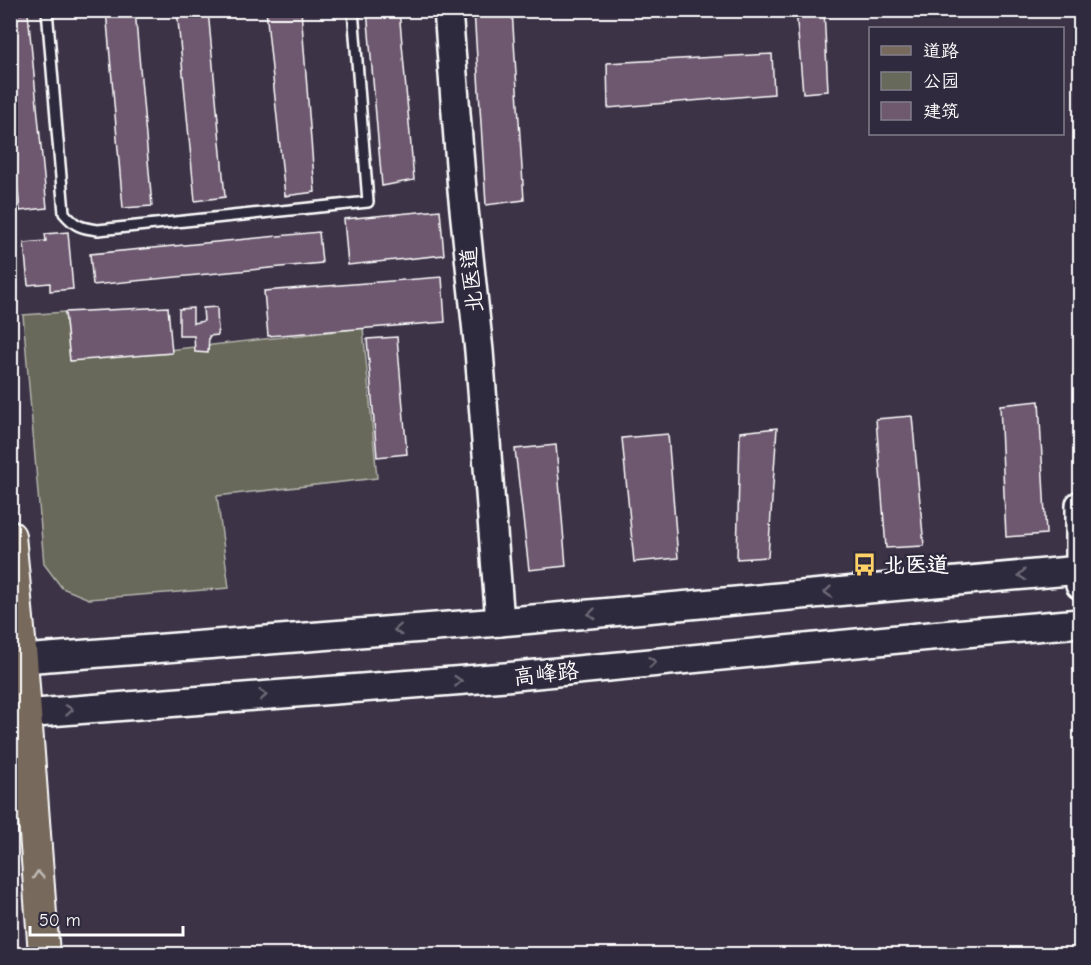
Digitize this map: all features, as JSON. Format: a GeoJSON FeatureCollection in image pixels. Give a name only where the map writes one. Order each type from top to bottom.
{"type":"FeatureCollection","features":[{"type":"Feature","properties":{"kind":"main road","name":"北医道"},"geometry":{"type":"LineString","coordinates":[[447,10],[462,190],[479,351],[500,622]]}},
{"type":"Feature","properties":{"kind":"main road"},"geometry":{"type":"LineString","coordinates":[[16,660],[1080,575],[1080,505]]}},
{"type":"Feature","properties":{"kind":"main road"},"geometry":{"type":"LineString","coordinates":[[10,536],[18,714],[44,954]]}},
{"type":"Feature","properties":{"kind":"main road","name":"高峰路"},"geometry":{"type":"LineString","coordinates":[[18,714],[505,677],[1080,623]]}},
{"type":"Feature","properties":{"kind":"lane"},"geometry":{"type":"LineString","coordinates":[[47,10],[64,213],[76,225],[98,230],[368,202],[353,10]]}},
{"type":"Feature","properties":{"kind":"green space"},"geometry":{"type":"Polygon","coordinates":[[[65,312],[71,361],[363,328],[377,478],[217,496],[229,588],[89,599],[62,588],[44,564],[23,315],[65,312]]]}},
{"type":"Feature","properties":{"kind":"building"},"geometry":{"type":"Polygon","coordinates":[[[106,10],[135,10],[152,206],[123,208],[106,10]]]}},
{"type":"Feature","properties":{"kind":"building"},"geometry":{"type":"Polygon","coordinates":[[[177,10],[208,10],[225,197],[195,201],[177,10]]]}},
{"type":"Feature","properties":{"kind":"building"},"geometry":{"type":"Polygon","coordinates":[[[266,10],[301,10],[315,192],[285,196],[266,10]]]}},
{"type":"Feature","properties":{"kind":"building"},"geometry":{"type":"Polygon","coordinates":[[[367,10],[399,10],[414,180],[382,186],[367,10]]]}},
{"type":"Feature","properties":{"kind":"building"},"geometry":{"type":"Polygon","coordinates":[[[474,10],[512,10],[524,200],[486,205],[474,10]]]}},
{"type":"Feature","properties":{"kind":"building"},"geometry":{"type":"Polygon","coordinates":[[[796,10],[824,10],[828,91],[803,93],[796,10]]]}},
{"type":"Feature","properties":{"kind":"building"},"geometry":{"type":"Polygon","coordinates":[[[28,13],[47,208],[20,211],[10,110],[10,15],[28,13]]]}},
{"type":"Feature","properties":{"kind":"building"},"geometry":{"type":"Polygon","coordinates":[[[772,54],[774,94],[608,108],[607,63],[772,54]]]}},
{"type":"Feature","properties":{"kind":"building"},"geometry":{"type":"Polygon","coordinates":[[[440,210],[444,255],[348,265],[344,219],[440,210]]]}},
{"type":"Feature","properties":{"kind":"building"},"geometry":{"type":"Polygon","coordinates":[[[68,232],[73,289],[50,291],[50,283],[28,285],[24,243],[46,241],[45,234],[68,232]]]}},
{"type":"Feature","properties":{"kind":"building"},"geometry":{"type":"Polygon","coordinates":[[[319,232],[322,263],[93,285],[90,254],[319,232]]]}},
{"type":"Feature","properties":{"kind":"building"},"geometry":{"type":"Polygon","coordinates":[[[442,277],[445,322],[268,336],[264,291],[442,277]]]}},
{"type":"Feature","properties":{"kind":"building"},"geometry":{"type":"Polygon","coordinates":[[[168,307],[172,353],[70,361],[65,312],[168,307]]]}},
{"type":"Feature","properties":{"kind":"building"},"geometry":{"type":"Polygon","coordinates":[[[217,307],[218,335],[209,336],[208,353],[195,352],[194,336],[179,336],[179,309],[193,308],[193,323],[204,321],[203,308],[217,307]]]}},
{"type":"Feature","properties":{"kind":"building"},"geometry":{"type":"Polygon","coordinates":[[[397,337],[407,454],[377,457],[367,339],[397,337]]]}},
{"type":"Feature","properties":{"kind":"building"},"geometry":{"type":"Polygon","coordinates":[[[1039,401],[1046,534],[1006,537],[1000,405],[1039,401]]]}},
{"type":"Feature","properties":{"kind":"building"},"geometry":{"type":"Polygon","coordinates":[[[912,416],[924,546],[886,548],[876,419],[912,416]]]}},
{"type":"Feature","properties":{"kind":"building"},"geometry":{"type":"Polygon","coordinates":[[[777,428],[768,557],[737,559],[740,432],[777,428]]]}},
{"type":"Feature","properties":{"kind":"building"},"geometry":{"type":"Polygon","coordinates":[[[668,434],[678,558],[634,562],[622,438],[668,434]]]}},
{"type":"Feature","properties":{"kind":"building"},"geometry":{"type":"Polygon","coordinates":[[[556,445],[566,566],[529,570],[515,449],[556,445]]]}},
{"type":"Feature","properties":{"kind":"place","name":"北医道"},"geometry":{"type":"Point","coordinates":[865,564]}}]}
